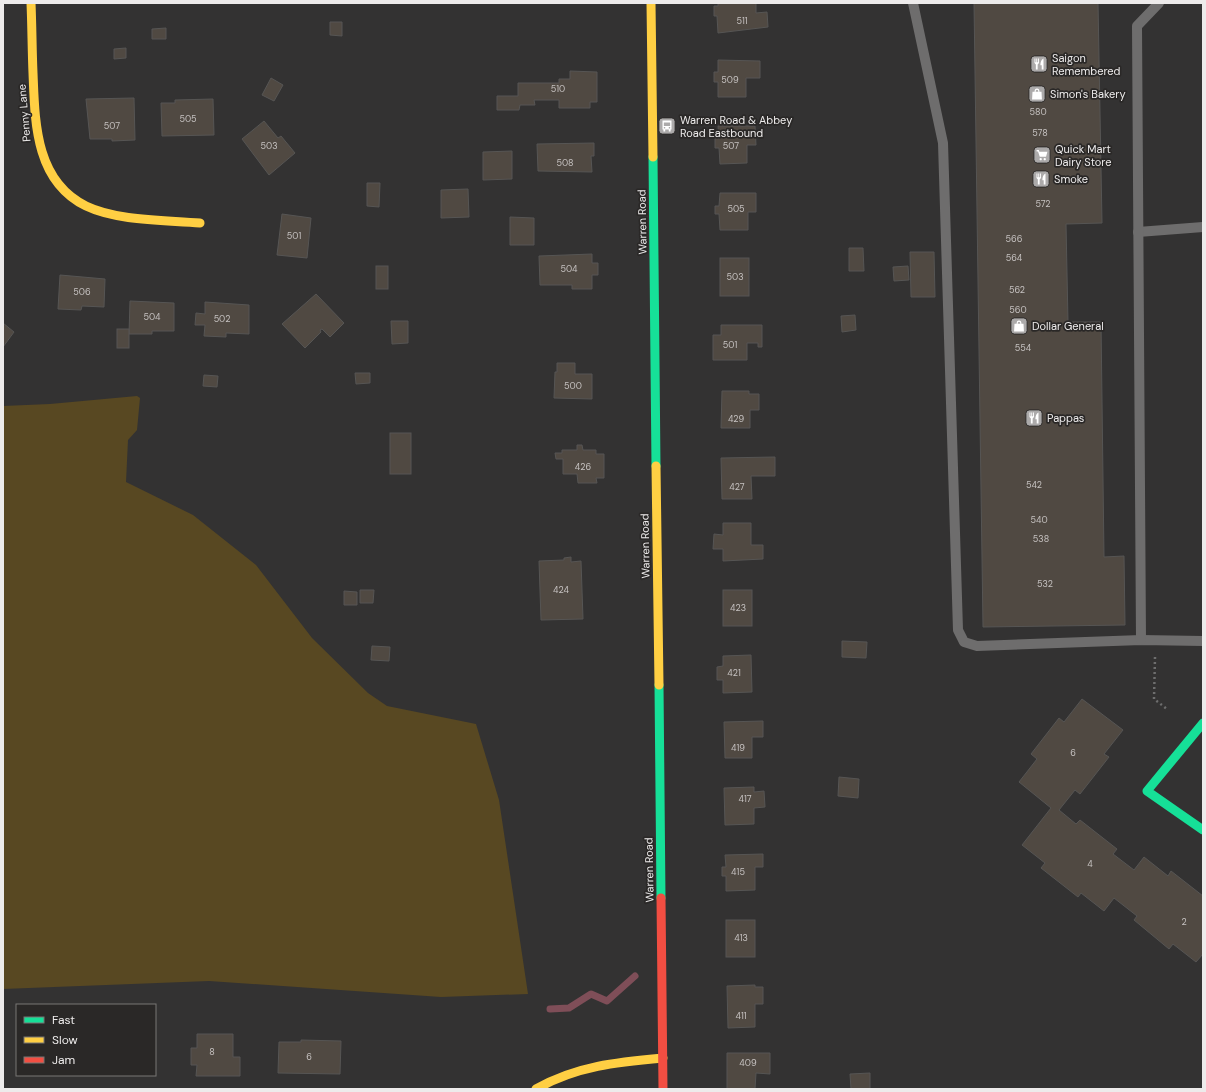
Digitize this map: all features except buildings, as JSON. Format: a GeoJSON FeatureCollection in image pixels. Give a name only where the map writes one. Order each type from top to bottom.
{"type":"FeatureCollection","features":[{"type":"Feature","properties":{"kind":"street","name":"Penny Lane"},"geometry":{"type":"LineString","coordinates":[[31,3],[33,108],[36,130],[39,149],[46,168],[58,184],[70,197],[86,207],[126,215],[200,223]]}},
{"type":"Feature","properties":{"kind":"street","name":"Warren Road"},"geometry":{"type":"LineString","coordinates":[[651,3],[663,1089]]}},
{"type":"Feature","properties":{"kind":"street"},"geometry":{"type":"LineString","coordinates":[[1203,722],[1147,791],[1203,830]]}},
{"type":"Feature","properties":{"kind":"street"},"geometry":{"type":"LineString","coordinates":[[536,1089],[569,1071],[597,1064],[663,1058]]}},
{"type":"Feature","properties":{"kind":"lane"},"geometry":{"type":"LineString","coordinates":[[913,3],[943,143],[958,630],[964,642],[977,646],[1141,640],[1203,641]]}},
{"type":"Feature","properties":{"kind":"lane"},"geometry":{"type":"LineString","coordinates":[[1141,640],[1137,26],[1159,3]]}},
{"type":"Feature","properties":{"kind":"lane"},"geometry":{"type":"LineString","coordinates":[[1138,232],[1203,227]]}},
{"type":"Feature","properties":{"kind":"path"},"geometry":{"type":"LineString","coordinates":[[1155,656],[1154,699],[1167,709]]}},
{"type":"Feature","properties":{"kind":"shaded area"},"geometry":{"type":"Polygon","coordinates":[[[137,396],[140,398],[137,430],[128,440],[126,482],[193,515],[256,565],[312,638],[368,693],[387,706],[476,724],[499,800],[528,994],[441,997],[209,981],[3,989],[3,406],[50,404],[137,396]]]}},
{"type":"Feature","properties":{"kind":"waterway"},"geometry":{"type":"LineString","coordinates":[[550,1009],[569,1008],[591,994],[607,1001],[635,976]]}},
{"type":"Feature","properties":{"kind":"traffic: fast"},"geometry":{"type":"LineString","coordinates":[[653,157],[656,466]]}},
{"type":"Feature","properties":{"kind":"traffic: fast"},"geometry":{"type":"LineString","coordinates":[[659,685],[661,898]]}},
{"type":"Feature","properties":{"kind":"traffic: fast"},"geometry":{"type":"LineString","coordinates":[[1203,723],[1147,791],[1203,830]]}},
{"type":"Feature","properties":{"kind":"traffic: slow"},"geometry":{"type":"LineString","coordinates":[[31,3],[34,92],[37,130],[47,166],[56,182],[69,195],[86,206],[112,215],[142,219],[200,223]]}},
{"type":"Feature","properties":{"kind":"traffic: slow"},"geometry":{"type":"LineString","coordinates":[[651,3],[653,157]]}},
{"type":"Feature","properties":{"kind":"traffic: slow"},"geometry":{"type":"LineString","coordinates":[[656,466],[659,685]]}},
{"type":"Feature","properties":{"kind":"traffic: slow"},"geometry":{"type":"LineString","coordinates":[[536,1089],[566,1075],[598,1066],[663,1058]]}},
{"type":"Feature","properties":{"kind":"traffic: jam"},"geometry":{"type":"LineString","coordinates":[[661,898],[663,1089]]}},
{"type":"Feature","properties":{"kind":"place","name":"Saigon Remembered"},"geometry":{"type":"Point","coordinates":[1039,64]}},
{"type":"Feature","properties":{"kind":"place","name":"Simon's Bakery"},"geometry":{"type":"Point","coordinates":[1037,94]}},
{"type":"Feature","properties":{"kind":"place","name":"Warren Road & Abbey Road Eastbound"},"geometry":{"type":"Point","coordinates":[667,126]}},
{"type":"Feature","properties":{"kind":"place","name":"Quick Mart Dairy Store"},"geometry":{"type":"Point","coordinates":[1042,155]}},
{"type":"Feature","properties":{"kind":"place","name":"Smoke"},"geometry":{"type":"Point","coordinates":[1041,179]}},
{"type":"Feature","properties":{"kind":"place","name":"Dollar General"},"geometry":{"type":"Point","coordinates":[1019,326]}},
{"type":"Feature","properties":{"kind":"place","name":"Pappas"},"geometry":{"type":"Point","coordinates":[1034,418]}}]}
